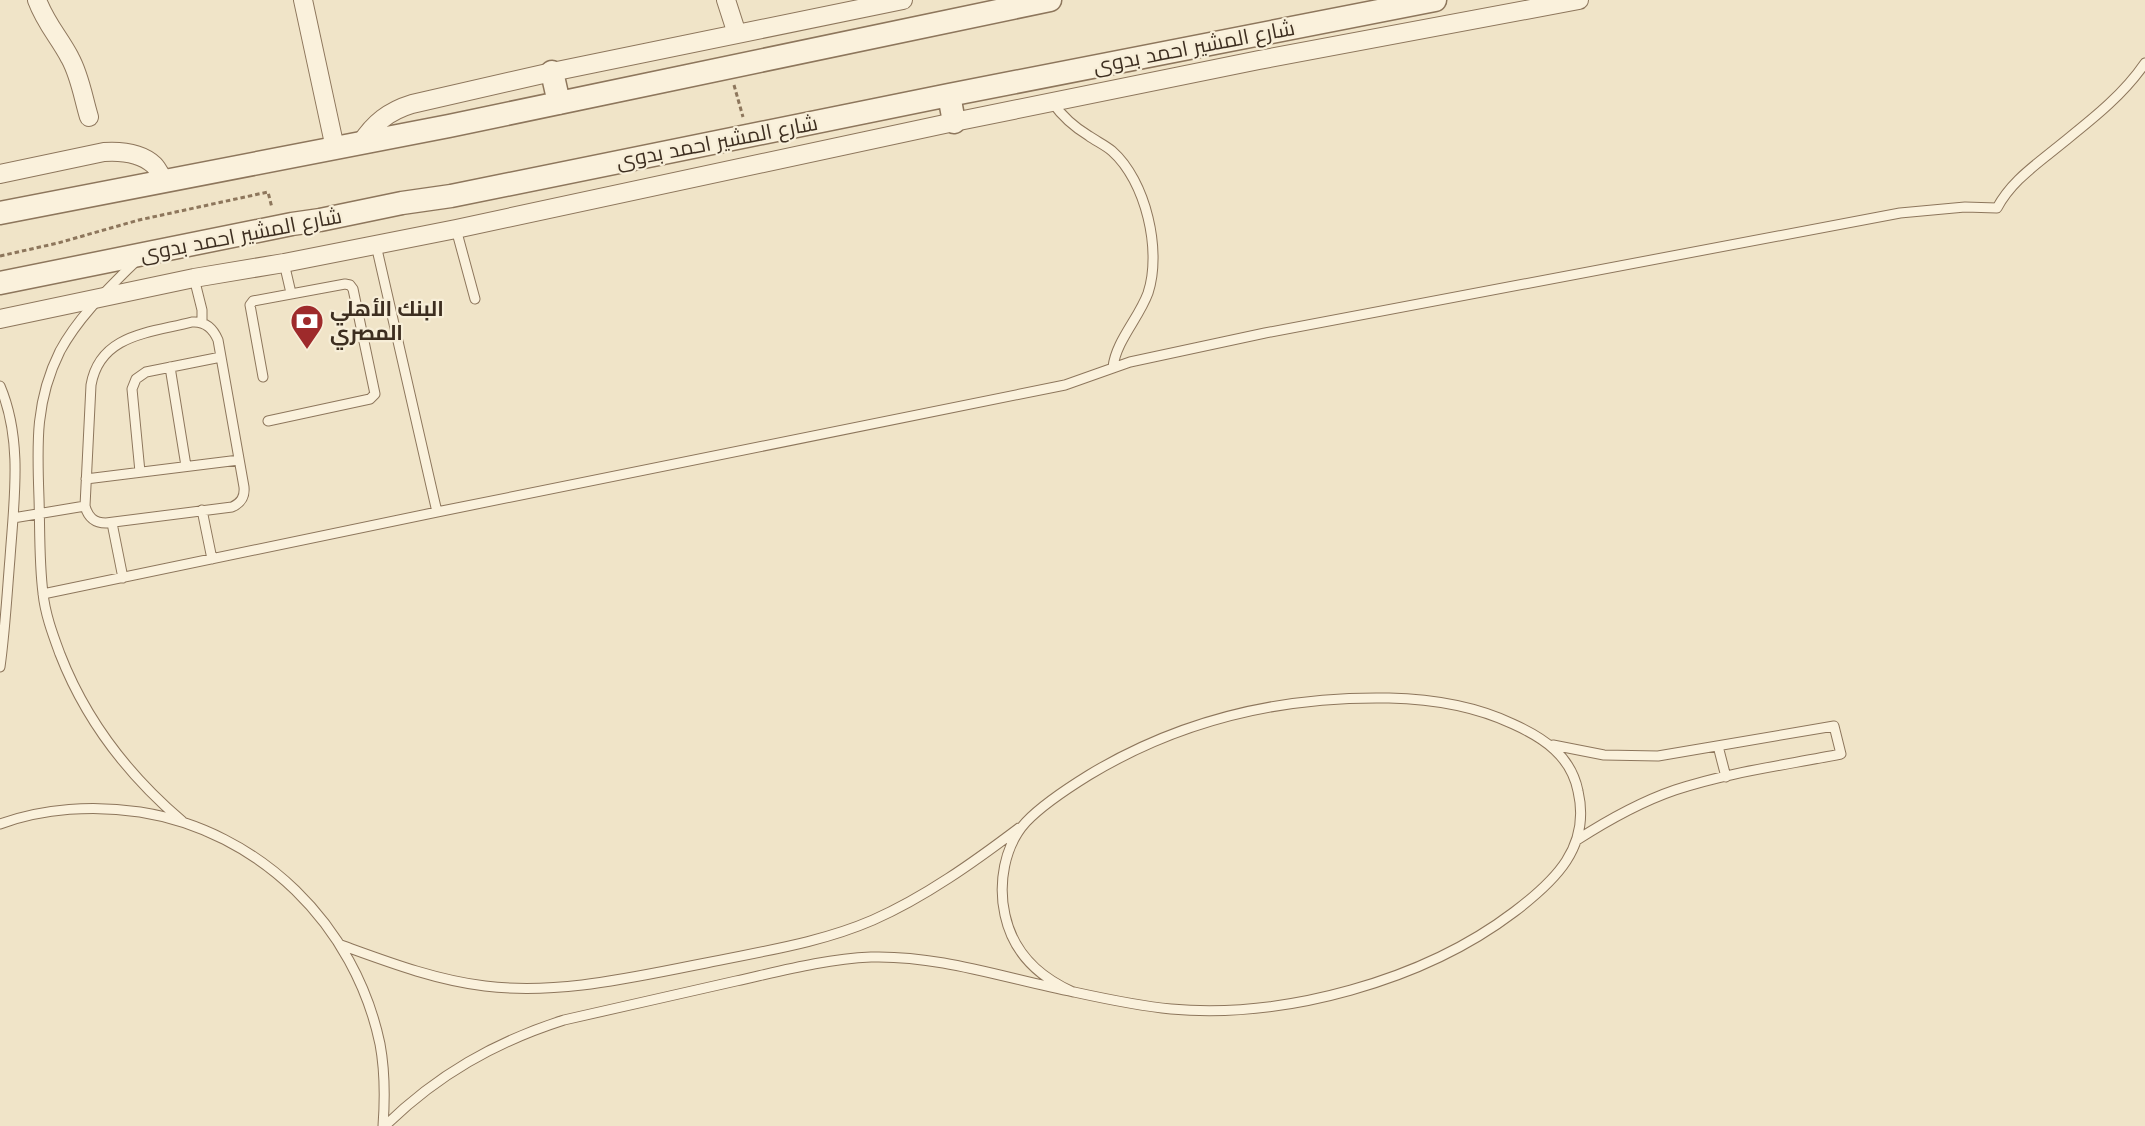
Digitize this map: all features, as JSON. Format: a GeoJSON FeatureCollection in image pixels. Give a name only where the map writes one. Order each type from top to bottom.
{"type":"FeatureCollection","features":[{"type":"Feature","properties":{"kind":"street"},"geometry":{"type":"LineString","coordinates":[[38,0],[46,22],[75,68],[89,117]]}},
{"type":"Feature","properties":{"kind":"street"},"geometry":{"type":"LineString","coordinates":[[303,0],[335,148]]}},
{"type":"Feature","properties":{"kind":"street"},"geometry":{"type":"LineString","coordinates":[[726,0],[737,34]]}},
{"type":"Feature","properties":{"kind":"street"},"geometry":{"type":"LineString","coordinates":[[361,143],[377,122],[399,108],[552,72],[903,0]]}},
{"type":"Feature","properties":{"kind":"street"},"geometry":{"type":"LineString","coordinates":[[0,213],[559,103],[1050,0]]}},
{"type":"Feature","properties":{"kind":"street","name":"شارع المشير احمد بدوى"},"geometry":{"type":"LineString","coordinates":[[0,283],[277,227],[451,196],[1435,0]]}},
{"type":"Feature","properties":{"kind":"street"},"geometry":{"type":"LineString","coordinates":[[0,320],[194,278],[284,263],[456,229],[954,122],[1259,60],[1580,0]]}},
{"type":"Feature","properties":{"kind":"street"},"geometry":{"type":"LineString","coordinates":[[552,72],[559,103]]}},
{"type":"Feature","properties":{"kind":"street"},"geometry":{"type":"LineString","coordinates":[[949,95],[954,122]]}},
{"type":"Feature","properties":{"kind":"street"},"geometry":{"type":"LineString","coordinates":[[0,174],[117,151],[137,156],[154,165],[164,181]]}},
{"type":"Feature","properties":{"kind":"lane"},"geometry":{"type":"LineString","coordinates":[[43,594],[1065,385],[1130,362],[1265,333],[1868,218],[1932,209],[1997,208],[2022,175],[2113,101],[2145,63]]}},
{"type":"Feature","properties":{"kind":"lane"},"geometry":{"type":"LineString","coordinates":[[1052,102],[1068,122],[1111,150],[1130,172],[1142,197],[1151,237],[1153,265],[1148,292],[1117,351],[1113,368]]}},
{"type":"Feature","properties":{"kind":"lane"},"geometry":{"type":"LineString","coordinates":[[456,229],[475,299]]}},
{"type":"Feature","properties":{"kind":"lane"},"geometry":{"type":"LineString","coordinates":[[376,245],[437,512]]}},
{"type":"Feature","properties":{"kind":"lane"},"geometry":{"type":"LineString","coordinates":[[143,254],[84,315],[60,352],[44,393],[37,437],[43,594],[61,657],[90,716],[129,770],[157,800],[182,821]]}},
{"type":"Feature","properties":{"kind":"lane"},"geometry":{"type":"LineString","coordinates":[[284,263],[291,293]]}},
{"type":"Feature","properties":{"kind":"lane"},"geometry":{"type":"LineString","coordinates":[[194,278],[202,310],[202,322]]}},
{"type":"Feature","properties":{"kind":"lane"},"geometry":{"type":"LineString","coordinates":[[263,377],[250,305],[259,299],[350,285],[353,289],[375,394],[370,399],[268,421]]}},
{"type":"Feature","properties":{"kind":"lane"},"geometry":{"type":"LineString","coordinates":[[192,322],[202,322],[212,329],[216,334],[221,357],[244,492],[241,501],[232,507],[112,523],[94,521],[85,506],[91,385],[99,361],[112,347],[128,338],[192,322]]}},
{"type":"Feature","properties":{"kind":"lane"},"geometry":{"type":"LineString","coordinates":[[140,472],[132,389],[136,379],[141,375],[170,367],[221,357]]}},
{"type":"Feature","properties":{"kind":"lane"},"geometry":{"type":"LineString","coordinates":[[170,367],[186,466]]}},
{"type":"Feature","properties":{"kind":"lane"},"geometry":{"type":"LineString","coordinates":[[0,386],[14,434],[13,518],[0,668]]}},
{"type":"Feature","properties":{"kind":"lane"},"geometry":{"type":"LineString","coordinates":[[86,479],[239,460]]}},
{"type":"Feature","properties":{"kind":"lane"},"geometry":{"type":"LineString","coordinates":[[13,518],[85,506]]}},
{"type":"Feature","properties":{"kind":"lane"},"geometry":{"type":"LineString","coordinates":[[202,510],[212,559]]}},
{"type":"Feature","properties":{"kind":"lane"},"geometry":{"type":"LineString","coordinates":[[112,523],[123,578]]}},
{"type":"Feature","properties":{"kind":"lane"},"geometry":{"type":"LineString","coordinates":[[341,945],[425,975],[485,986],[546,989],[603,983],[802,944],[852,929],[899,907],[948,878],[1079,781],[1143,746],[1215,720],[1285,704],[1351,698],[1435,701],[1460,705],[1507,721],[1551,745],[1562,754],[1576,781],[1581,810],[1577,840],[1562,869],[1535,895],[1498,924],[1449,953],[1363,986],[1297,1002],[1231,1010],[1167,1008],[1073,992],[929,961],[877,957],[826,961],[564,1020],[535,1029],[506,1040],[453,1070],[428,1087],[384,1126]]}},
{"type":"Feature","properties":{"kind":"lane"},"geometry":{"type":"LineString","coordinates":[[1551,745],[1604,755],[1658,756],[1834,726],[1841,754],[1674,790],[1648,800],[1577,840]]}},
{"type":"Feature","properties":{"kind":"lane"},"geometry":{"type":"LineString","coordinates":[[1718,746],[1726,777]]}},
{"type":"Feature","properties":{"kind":"lane"},"geometry":{"type":"LineString","coordinates":[[0,824],[36,814],[94,808],[124,810],[182,821],[236,845],[284,878],[318,914],[341,945],[354,969],[374,1020],[384,1074],[384,1126]]}},
{"type":"Feature","properties":{"kind":"lane"},"geometry":{"type":"LineString","coordinates":[[1026,822],[1009,852],[1004,869],[1002,894],[1006,920],[1011,936],[1030,964],[1043,976],[1073,992]]}},
{"type":"Feature","properties":{"kind":"path"},"geometry":{"type":"LineString","coordinates":[[734,86],[748,136]]}},
{"type":"Feature","properties":{"kind":"path"},"geometry":{"type":"LineString","coordinates":[[0,256],[58,243],[139,220],[267,192],[277,227]]}},
{"type":"Feature","properties":{"kind":"place","name":"البنك الأهلي المصري"},"geometry":{"type":"Point","coordinates":[307,350]}}]}
